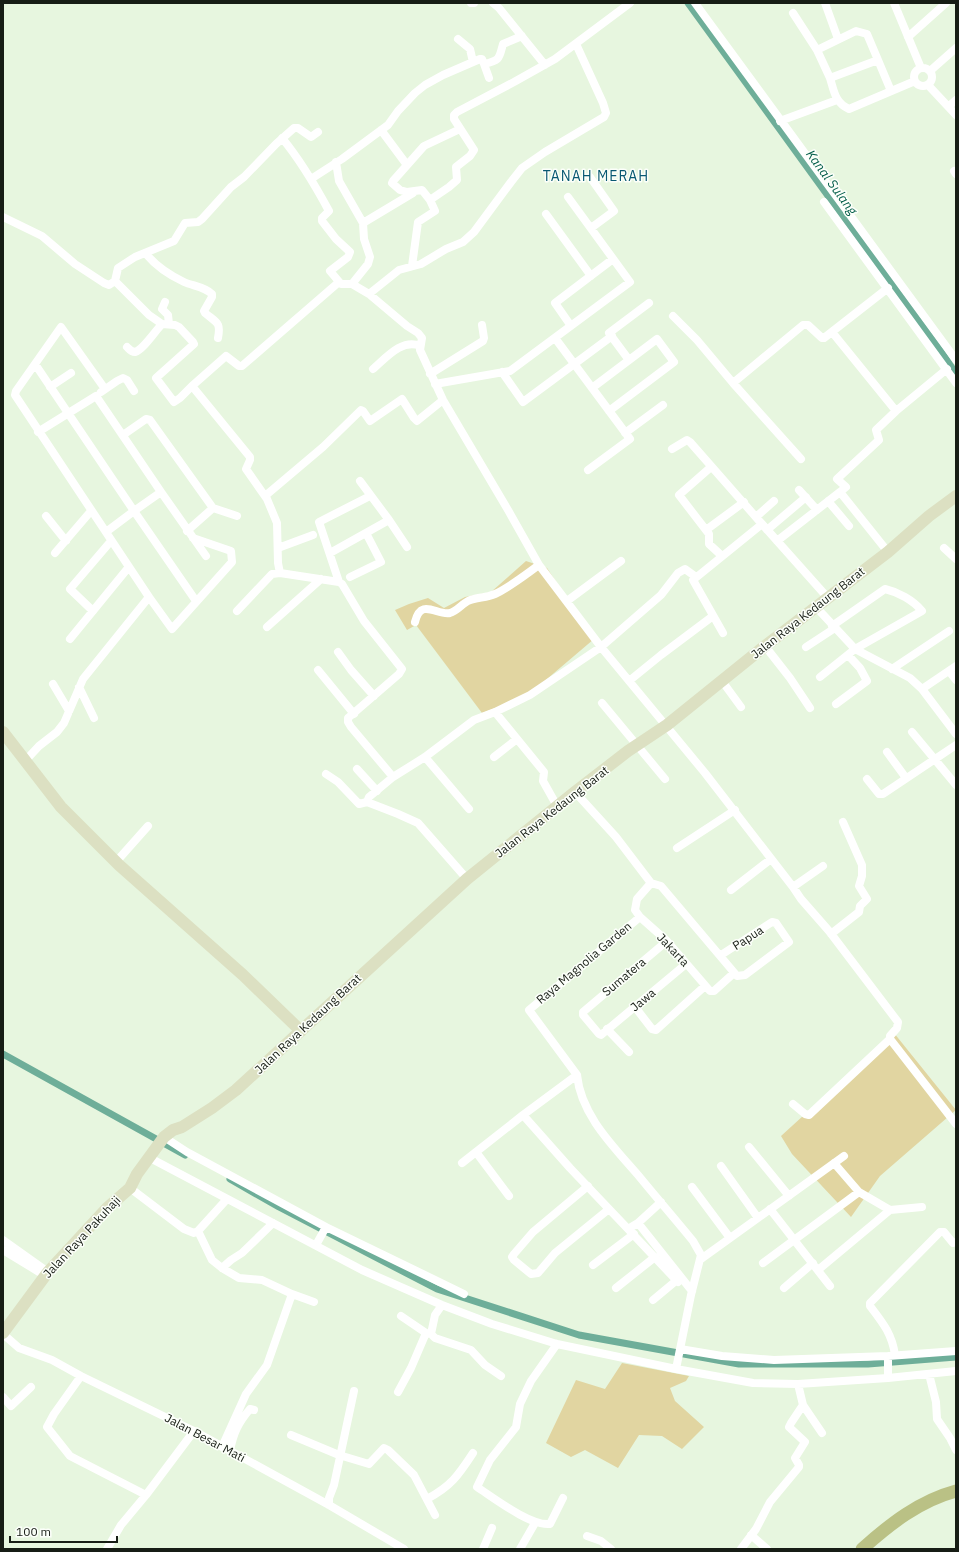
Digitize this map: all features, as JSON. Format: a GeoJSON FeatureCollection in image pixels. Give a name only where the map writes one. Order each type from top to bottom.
{"type":"FeatureCollection","features":[{"type":"Feature","properties":{"kind":"main road"},"geometry":{"type":"LineString","coordinates":[[862,1549],[905,1514],[925,1503],[956,1491]]}},
{"type":"Feature","properties":{"kind":"street"},"geometry":{"type":"LineString","coordinates":[[493,3],[499,8],[545,65]]}},
{"type":"Feature","properties":{"kind":"street"},"geometry":{"type":"LineString","coordinates":[[430,200],[456,182],[456,166],[474,151],[474,148],[460,129],[454,117],[457,112],[545,65],[576,44],[630,3]]}},
{"type":"Feature","properties":{"kind":"street"},"geometry":{"type":"LineString","coordinates":[[695,3],[956,360]]}},
{"type":"Feature","properties":{"kind":"street"},"geometry":{"type":"LineString","coordinates":[[825,3],[838,39]]}},
{"type":"Feature","properties":{"kind":"street"},"geometry":{"type":"LineString","coordinates":[[908,37],[946,3]]}},
{"type":"Feature","properties":{"kind":"street"},"geometry":{"type":"LineString","coordinates":[[896,4],[921,68]]}},
{"type":"Feature","properties":{"kind":"street"},"geometry":{"type":"LineString","coordinates":[[793,13],[817,50],[830,78],[837,100],[843,106],[849,109],[915,81]]}},
{"type":"Feature","properties":{"kind":"street"},"geometry":{"type":"LineString","coordinates":[[817,50],[856,31],[867,34],[891,91]]}},
{"type":"Feature","properties":{"kind":"street"},"geometry":{"type":"LineString","coordinates":[[484,64],[500,58],[504,43],[522,36]]}},
{"type":"Feature","properties":{"kind":"street"},"geometry":{"type":"LineString","coordinates":[[458,39],[470,49],[473,62]]}},
{"type":"Feature","properties":{"kind":"street"},"geometry":{"type":"LineString","coordinates":[[369,294],[399,270],[421,264],[446,249],[463,242],[474,232],[522,168],[545,152],[598,122],[606,115],[603,103],[576,44]]}},
{"type":"Feature","properties":{"kind":"street"},"geometry":{"type":"LineString","coordinates":[[930,71],[956,48]]}},
{"type":"Feature","properties":{"kind":"street"},"geometry":{"type":"LineString","coordinates":[[311,179],[391,122],[398,111],[425,85],[443,75],[481,59],[489,78]]}},
{"type":"Feature","properties":{"kind":"street"},"geometry":{"type":"LineString","coordinates":[[830,78],[878,60]]}},
{"type":"Feature","properties":{"kind":"street"},"geometry":{"type":"LineString","coordinates":[[921,68],[924,68],[932,73],[932,80],[928,85]]}},
{"type":"Feature","properties":{"kind":"street"},"geometry":{"type":"LineString","coordinates":[[915,81],[916,72],[921,68]]}},
{"type":"Feature","properties":{"kind":"street"},"geometry":{"type":"LineString","coordinates":[[915,81],[919,85],[928,85],[956,115]]}},
{"type":"Feature","properties":{"kind":"street"},"geometry":{"type":"LineString","coordinates":[[780,121],[837,100]]}},
{"type":"Feature","properties":{"kind":"street"},"geometry":{"type":"LineString","coordinates":[[949,106],[956,100]]}},
{"type":"Feature","properties":{"kind":"street"},"geometry":{"type":"LineString","coordinates":[[3,217],[42,236],[76,264],[104,284],[109,285],[115,281],[118,268],[135,258],[174,241],[185,223],[198,222],[202,219],[231,187],[294,128],[298,128],[311,137],[318,132]]}},
{"type":"Feature","properties":{"kind":"street"},"geometry":{"type":"LineString","coordinates":[[415,192],[404,192],[395,187],[392,183],[407,165],[429,143],[460,129]]}},
{"type":"Feature","properties":{"kind":"street"},"geometry":{"type":"LineString","coordinates":[[381,130],[407,165]]}},
{"type":"Feature","properties":{"kind":"street"},"geometry":{"type":"LineString","coordinates":[[282,138],[311,179],[329,211],[322,218],[322,221],[336,239],[350,252],[348,257],[330,271],[338,282],[345,285],[352,284],[369,294],[420,335],[422,338],[420,350],[443,400],[539,566],[601,647],[667,725],[735,810],[771,859],[794,886],[801,899],[831,934],[898,1022],[897,1028],[890,1036],[890,1039],[809,1115],[805,1114],[793,1104]]}},
{"type":"Feature","properties":{"kind":"street"},"geometry":{"type":"LineString","coordinates":[[336,162],[339,181],[363,223],[364,239],[370,260],[352,284]]}},
{"type":"Feature","properties":{"kind":"street"},"geometry":{"type":"LineString","coordinates":[[590,177],[614,211],[591,228]]}},
{"type":"Feature","properties":{"kind":"street"},"geometry":{"type":"LineString","coordinates":[[363,223],[415,192],[422,190],[430,200],[435,211],[418,222],[412,266]]}},
{"type":"Feature","properties":{"kind":"street"},"geometry":{"type":"LineString","coordinates":[[435,384],[510,371],[630,282],[568,197]]}},
{"type":"Feature","properties":{"kind":"street"},"geometry":{"type":"LineString","coordinates":[[824,202],[948,369],[956,383]]}},
{"type":"Feature","properties":{"kind":"street"},"geometry":{"type":"LineString","coordinates":[[546,214],[591,276]]}},
{"type":"Feature","properties":{"kind":"street"},"geometry":{"type":"LineString","coordinates":[[146,254],[153,263],[183,282],[209,290],[212,297],[204,311],[218,324],[220,328],[218,338]]}},
{"type":"Feature","properties":{"kind":"street"},"geometry":{"type":"LineString","coordinates":[[571,326],[555,303],[614,259]]}},
{"type":"Feature","properties":{"kind":"street"},"geometry":{"type":"LineString","coordinates":[[115,281],[144,311],[165,324],[179,327],[194,342],[194,344],[156,378],[174,402],[226,356],[239,366],[242,366],[338,282]]}},
{"type":"Feature","properties":{"kind":"street"},"geometry":{"type":"LineString","coordinates":[[733,384],[803,325],[808,324],[822,338],[832,332],[888,288]]}},
{"type":"Feature","properties":{"kind":"street"},"geometry":{"type":"LineString","coordinates":[[127,347],[135,352],[165,324],[168,314],[162,309],[165,302]]}},
{"type":"Feature","properties":{"kind":"street"},"geometry":{"type":"LineString","coordinates":[[629,360],[609,333],[649,303]]}},
{"type":"Feature","properties":{"kind":"street"},"geometry":{"type":"LineString","coordinates":[[673,316],[697,340],[733,384],[801,459]]}},
{"type":"Feature","properties":{"kind":"street"},"geometry":{"type":"LineString","coordinates":[[430,374],[483,341],[482,325]]}},
{"type":"Feature","properties":{"kind":"street"},"geometry":{"type":"LineString","coordinates":[[105,389],[62,328],[16,391],[15,395],[38,432],[106,532],[128,568],[172,629],[232,562],[232,552],[193,538]]}},
{"type":"Feature","properties":{"kind":"street"},"geometry":{"type":"LineString","coordinates":[[832,332],[896,411]]}},
{"type":"Feature","properties":{"kind":"street"},"geometry":{"type":"LineString","coordinates":[[502,372],[523,402],[612,336]]}},
{"type":"Feature","properties":{"kind":"street"},"geometry":{"type":"LineString","coordinates":[[555,338],[630,439],[588,470]]}},
{"type":"Feature","properties":{"kind":"street"},"geometry":{"type":"LineString","coordinates":[[592,388],[657,339],[674,362],[609,411]]}},
{"type":"Feature","properties":{"kind":"street"},"geometry":{"type":"LineString","coordinates":[[373,368],[397,349],[405,345],[415,344],[420,346]]}},
{"type":"Feature","properties":{"kind":"street"},"geometry":{"type":"LineString","coordinates":[[35,364],[196,601]]}},
{"type":"Feature","properties":{"kind":"street"},"geometry":{"type":"LineString","coordinates":[[777,541],[846,487],[837,479],[879,440],[876,430],[896,411],[948,369]]}},
{"type":"Feature","properties":{"kind":"street"},"geometry":{"type":"LineString","coordinates":[[50,387],[72,373]]}},
{"type":"Feature","properties":{"kind":"street"},"geometry":{"type":"LineString","coordinates":[[38,432],[96,396],[116,381],[123,378],[127,380],[134,391]]}},
{"type":"Feature","properties":{"kind":"street"},"geometry":{"type":"LineString","coordinates":[[192,386],[250,457],[251,460],[246,469],[265,496],[277,523],[280,572]]}},
{"type":"Feature","properties":{"kind":"street"},"geometry":{"type":"LineString","coordinates":[[96,396],[187,531],[206,556]]}},
{"type":"Feature","properties":{"kind":"street"},"geometry":{"type":"LineString","coordinates":[[265,496],[318,452],[361,410],[370,421],[402,399],[414,418],[417,420],[443,400]]}},
{"type":"Feature","properties":{"kind":"street"},"geometry":{"type":"LineString","coordinates":[[625,433],[663,405]]}},
{"type":"Feature","properties":{"kind":"street"},"geometry":{"type":"LineString","coordinates":[[122,435],[146,419],[150,420],[213,508],[237,516]]}},
{"type":"Feature","properties":{"kind":"street"},"geometry":{"type":"LineString","coordinates":[[672,449],[683,442],[689,441],[828,598]]}},
{"type":"Feature","properties":{"kind":"street"},"geometry":{"type":"LineString","coordinates":[[711,467],[679,495],[709,534],[709,544],[722,556]]}},
{"type":"Feature","properties":{"kind":"street"},"geometry":{"type":"LineString","coordinates":[[360,481],[407,547]]}},
{"type":"Feature","properties":{"kind":"street"},"geometry":{"type":"LineString","coordinates":[[799,490],[817,510]]}},
{"type":"Feature","properties":{"kind":"street"},"geometry":{"type":"LineString","coordinates":[[106,532],[161,492]]}},
{"type":"Feature","properties":{"kind":"street"},"geometry":{"type":"LineString","coordinates":[[840,492],[888,552]]}},
{"type":"Feature","properties":{"kind":"street"},"geometry":{"type":"LineString","coordinates":[[370,496],[319,522],[339,582],[364,621],[402,669],[399,674],[348,718],[351,728],[392,777]]}},
{"type":"Feature","properties":{"kind":"street","name":"Jalan Raya Kedaung Barat"},"geometry":{"type":"LineString","coordinates":[[163,1139],[172,1130],[182,1126],[212,1108],[236,1090],[467,879],[557,806],[636,746],[667,725],[765,646],[888,552],[929,516],[956,496]]}},
{"type":"Feature","properties":{"kind":"street"},"geometry":{"type":"LineString","coordinates":[[723,633],[693,582],[693,579],[722,556],[806,497]]}},
{"type":"Feature","properties":{"kind":"street"},"geometry":{"type":"LineString","coordinates":[[828,500],[849,526]]}},
{"type":"Feature","properties":{"kind":"street"},"geometry":{"type":"LineString","coordinates":[[706,530],[744,502]]}},
{"type":"Feature","properties":{"kind":"street"},"geometry":{"type":"LineString","coordinates":[[756,518],[774,502]]}},
{"type":"Feature","properties":{"kind":"street"},"geometry":{"type":"LineString","coordinates":[[187,531],[213,508]]}},
{"type":"Feature","properties":{"kind":"street"},"geometry":{"type":"LineString","coordinates":[[55,553],[91,511]]}},
{"type":"Feature","properties":{"kind":"street"},"geometry":{"type":"LineString","coordinates":[[46,516],[66,541]]}},
{"type":"Feature","properties":{"kind":"street"},"geometry":{"type":"LineString","coordinates":[[330,553],[389,520]]}},
{"type":"Feature","properties":{"kind":"street"},"geometry":{"type":"LineString","coordinates":[[350,577],[381,562],[366,533]]}},
{"type":"Feature","properties":{"kind":"street"},"geometry":{"type":"LineString","coordinates":[[278,548],[314,535]]}},
{"type":"Feature","properties":{"kind":"street"},"geometry":{"type":"LineString","coordinates":[[93,611],[70,589],[111,541]]}},
{"type":"Feature","properties":{"kind":"street"},"geometry":{"type":"LineString","coordinates":[[944,548],[956,559]]}},
{"type":"Feature","properties":{"kind":"street"},"geometry":{"type":"LineString","coordinates":[[566,602],[621,561]]}},
{"type":"Feature","properties":{"kind":"street"},"geometry":{"type":"LineString","coordinates":[[415,622],[417,615],[421,610],[429,609],[451,613],[468,601],[496,594],[539,566]]}},
{"type":"Feature","properties":{"kind":"street"},"geometry":{"type":"LineString","coordinates":[[70,639],[128,568]]}},
{"type":"Feature","properties":{"kind":"street"},"geometry":{"type":"LineString","coordinates":[[367,802],[369,797],[377,792],[392,777],[425,757],[474,720],[495,712],[530,695],[601,647],[661,595],[678,573],[685,569],[696,577]]}},
{"type":"Feature","properties":{"kind":"street"},"geometry":{"type":"LineString","coordinates":[[237,611],[271,575],[280,572],[339,582]]}},
{"type":"Feature","properties":{"kind":"street"},"geometry":{"type":"LineString","coordinates":[[267,627],[321,580]]}},
{"type":"Feature","properties":{"kind":"street"},"geometry":{"type":"LineString","coordinates":[[806,646],[885,590],[894,591],[916,604],[922,611],[855,649],[820,677]]}},
{"type":"Feature","properties":{"kind":"street"},"geometry":{"type":"LineString","coordinates":[[25,761],[39,746],[57,732],[64,723],[79,686],[90,669],[149,597]]}},
{"type":"Feature","properties":{"kind":"street"},"geometry":{"type":"LineString","coordinates":[[816,607],[855,649],[910,678],[922,689],[956,734]]}},
{"type":"Feature","properties":{"kind":"street"},"geometry":{"type":"LineString","coordinates":[[629,681],[713,616]]}},
{"type":"Feature","properties":{"kind":"street"},"geometry":{"type":"LineString","coordinates":[[892,669],[949,631]]}},
{"type":"Feature","properties":{"kind":"street"},"geometry":{"type":"LineString","coordinates":[[765,646],[810,708]]}},
{"type":"Feature","properties":{"kind":"street"},"geometry":{"type":"LineString","coordinates":[[338,652],[351,670],[374,696]]}},
{"type":"Feature","properties":{"kind":"street"},"geometry":{"type":"LineString","coordinates":[[836,704],[868,679],[848,656]]}},
{"type":"Feature","properties":{"kind":"street"},"geometry":{"type":"LineString","coordinates":[[922,689],[956,666]]}},
{"type":"Feature","properties":{"kind":"street"},"geometry":{"type":"LineString","coordinates":[[318,670],[354,714]]}},
{"type":"Feature","properties":{"kind":"street"},"geometry":{"type":"LineString","coordinates":[[949,671],[956,680]]}},
{"type":"Feature","properties":{"kind":"street"},"geometry":{"type":"LineString","coordinates":[[722,681],[741,707]]}},
{"type":"Feature","properties":{"kind":"street"},"geometry":{"type":"LineString","coordinates":[[53,684],[68,711]]}},
{"type":"Feature","properties":{"kind":"street"},"geometry":{"type":"LineString","coordinates":[[79,686],[94,718]]}},
{"type":"Feature","properties":{"kind":"street"},"geometry":{"type":"LineString","coordinates":[[602,703],[636,746],[665,779]]}},
{"type":"Feature","properties":{"kind":"street"},"geometry":{"type":"LineString","coordinates":[[495,712],[544,772],[543,782],[557,806]]}},
{"type":"Feature","properties":{"kind":"street"},"geometry":{"type":"LineString","coordinates":[[3,732],[62,807],[116,862],[243,975],[300,1031]]}},
{"type":"Feature","properties":{"kind":"street"},"geometry":{"type":"LineString","coordinates":[[912,732],[956,784]]}},
{"type":"Feature","properties":{"kind":"street"},"geometry":{"type":"LineString","coordinates":[[494,757],[517,739]]}},
{"type":"Feature","properties":{"kind":"street"},"geometry":{"type":"LineString","coordinates":[[867,779],[879,794],[882,795],[956,745]]}},
{"type":"Feature","properties":{"kind":"street"},"geometry":{"type":"LineString","coordinates":[[887,752],[906,778]]}},
{"type":"Feature","properties":{"kind":"street"},"geometry":{"type":"LineString","coordinates":[[425,757],[469,809]]}},
{"type":"Feature","properties":{"kind":"street"},"geometry":{"type":"LineString","coordinates":[[357,769],[377,792]]}},
{"type":"Feature","properties":{"kind":"street"},"geometry":{"type":"LineString","coordinates":[[326,774],[338,782],[359,804],[367,802],[418,823],[467,879]]}},
{"type":"Feature","properties":{"kind":"street"},"geometry":{"type":"LineString","coordinates":[[575,792],[616,837],[651,883],[661,886],[721,955],[734,974],[714,992],[710,991],[705,986],[654,1030],[635,1007]]}},
{"type":"Feature","properties":{"kind":"street"},"geometry":{"type":"LineString","coordinates":[[677,848],[735,810]]}},
{"type":"Feature","properties":{"kind":"street"},"geometry":{"type":"LineString","coordinates":[[831,934],[859,912],[860,906],[867,899],[859,886],[862,876],[862,865],[843,822]]}},
{"type":"Feature","properties":{"kind":"street"},"geometry":{"type":"LineString","coordinates":[[116,862],[148,826]]}},
{"type":"Feature","properties":{"kind":"street"},"geometry":{"type":"LineString","coordinates":[[731,890],[771,859]]}},
{"type":"Feature","properties":{"kind":"street"},"geometry":{"type":"LineString","coordinates":[[794,886],[823,866]]}},
{"type":"Feature","properties":{"kind":"street"},"geometry":{"type":"LineString","coordinates":[[640,917],[635,910],[637,899],[651,883]]}},
{"type":"Feature","properties":{"kind":"street","name":"Jakarta"},"geometry":{"type":"LineString","coordinates":[[640,917],[667,941],[705,986]]}},
{"type":"Feature","properties":{"kind":"street","name":"Raya Magnolia Garden"},"geometry":{"type":"LineString","coordinates":[[577,1075],[529,1010],[640,917]]}},
{"type":"Feature","properties":{"kind":"street","name":"Papua"},"geometry":{"type":"LineString","coordinates":[[721,955],[772,922],[776,923],[789,942],[745,975],[737,976],[734,974]]}},
{"type":"Feature","properties":{"kind":"street","name":"Sumatera"},"geometry":{"type":"LineString","coordinates":[[600,1035],[582,1013],[667,941]]}},
{"type":"Feature","properties":{"kind":"street","name":"Jawa"},"geometry":{"type":"LineString","coordinates":[[600,1035],[686,964]]}},
{"type":"Feature","properties":{"kind":"street"},"geometry":{"type":"LineString","coordinates":[[608,1029],[629,1052]]}},
{"type":"Feature","properties":{"kind":"street"},"geometry":{"type":"LineString","coordinates":[[890,1039],[956,1124]]}},
{"type":"Feature","properties":{"kind":"street"},"geometry":{"type":"LineString","coordinates":[[462,1163],[577,1075]]}},
{"type":"Feature","properties":{"kind":"street"},"geometry":{"type":"LineString","coordinates":[[577,1075],[578,1084],[586,1107],[601,1132],[693,1241],[701,1255],[676,1367]]}},
{"type":"Feature","properties":{"kind":"street"},"geometry":{"type":"LineString","coordinates":[[523,1115],[631,1232],[677,1280],[692,1293]]}},
{"type":"Feature","properties":{"kind":"street"},"geometry":{"type":"LineString","coordinates":[[163,1139],[326,1228],[464,1294]]}},
{"type":"Feature","properties":{"kind":"street","name":"Jalan Raya Pakuhaji"},"geometry":{"type":"LineString","coordinates":[[3,1334],[46,1274],[107,1208],[130,1188],[137,1174],[163,1139]]}},
{"type":"Feature","properties":{"kind":"street"},"geometry":{"type":"LineString","coordinates":[[749,1147],[788,1196]]}},
{"type":"Feature","properties":{"kind":"street"},"geometry":{"type":"LineString","coordinates":[[476,1152],[509,1196]]}},
{"type":"Feature","properties":{"kind":"street"},"geometry":{"type":"LineString","coordinates":[[151,1155],[227,1199],[273,1223],[317,1243],[362,1270],[442,1305],[492,1324],[557,1344],[753,1383],[798,1384],[956,1371]]}},
{"type":"Feature","properties":{"kind":"street"},"geometry":{"type":"LineString","coordinates":[[701,1259],[844,1156]]}},
{"type":"Feature","properties":{"kind":"street"},"geometry":{"type":"LineString","coordinates":[[834,1163],[859,1192],[890,1210]]}},
{"type":"Feature","properties":{"kind":"street"},"geometry":{"type":"LineString","coordinates":[[721,1166],[758,1218]]}},
{"type":"Feature","properties":{"kind":"street"},"geometry":{"type":"LineString","coordinates":[[588,1186],[533,1232],[514,1254],[512,1257],[514,1260],[531,1274],[538,1273],[555,1254],[610,1209]]}},
{"type":"Feature","properties":{"kind":"street"},"geometry":{"type":"LineString","coordinates":[[692,1187],[730,1238]]}},
{"type":"Feature","properties":{"kind":"street"},"geometry":{"type":"LineString","coordinates":[[130,1188],[184,1229],[194,1233],[198,1231],[227,1199]]}},
{"type":"Feature","properties":{"kind":"street"},"geometry":{"type":"LineString","coordinates":[[763,1263],[859,1192]]}},
{"type":"Feature","properties":{"kind":"street"},"geometry":{"type":"LineString","coordinates":[[593,1265],[631,1232],[638,1223],[661,1202]]}},
{"type":"Feature","properties":{"kind":"street"},"geometry":{"type":"LineString","coordinates":[[784,1288],[816,1267],[890,1210],[922,1207]]}},
{"type":"Feature","properties":{"kind":"street"},"geometry":{"type":"LineString","coordinates":[[770,1209],[830,1286]]}},
{"type":"Feature","properties":{"kind":"street"},"geometry":{"type":"LineString","coordinates":[[222,1268],[230,1260],[242,1253],[273,1223]]}},
{"type":"Feature","properties":{"kind":"street"},"geometry":{"type":"LineString","coordinates":[[638,1223],[692,1293]]}},
{"type":"Feature","properties":{"kind":"street"},"geometry":{"type":"LineString","coordinates":[[317,1243],[326,1228]]}},
{"type":"Feature","properties":{"kind":"street"},"geometry":{"type":"LineString","coordinates":[[198,1231],[212,1260],[222,1268],[239,1278],[262,1280],[292,1294],[314,1302]]}},
{"type":"Feature","properties":{"kind":"street"},"geometry":{"type":"LineString","coordinates":[[888,1377],[892,1338],[886,1326],[870,1306],[870,1302],[940,1232],[944,1232],[953,1243],[956,1242]]}},
{"type":"Feature","properties":{"kind":"street"},"geometry":{"type":"LineString","coordinates":[[3,1240],[46,1274]]}},
{"type":"Feature","properties":{"kind":"street"},"geometry":{"type":"LineString","coordinates":[[3,1250],[46,1274]]}},
{"type":"Feature","properties":{"kind":"street"},"geometry":{"type":"LineString","coordinates":[[616,1288],[655,1257]]}},
{"type":"Feature","properties":{"kind":"street"},"geometry":{"type":"LineString","coordinates":[[653,1300],[677,1280]]}},
{"type":"Feature","properties":{"kind":"street"},"geometry":{"type":"LineString","coordinates":[[222,1447],[246,1394],[267,1365],[292,1294]]}},
{"type":"Feature","properties":{"kind":"street"},"geometry":{"type":"LineString","coordinates":[[398,1392],[428,1334],[435,1315],[442,1305]]}},
{"type":"Feature","properties":{"kind":"street"},"geometry":{"type":"LineString","coordinates":[[401,1316],[435,1338],[472,1350],[485,1365],[501,1376]]}},
{"type":"Feature","properties":{"kind":"street","name":"Jalan Besar Mati"},"geometry":{"type":"LineString","coordinates":[[3,1334],[19,1348],[52,1360],[81,1376],[194,1431],[329,1505],[404,1549]]}},
{"type":"Feature","properties":{"kind":"street"},"geometry":{"type":"LineString","coordinates":[[557,1344],[531,1381],[520,1404],[516,1426],[490,1460],[478,1487],[503,1505],[535,1523],[543,1525],[550,1524],[563,1498]]}},
{"type":"Feature","properties":{"kind":"street"},"geometry":{"type":"LineString","coordinates":[[679,1350],[722,1356],[774,1360],[890,1358],[956,1351]]}},
{"type":"Feature","properties":{"kind":"street"},"geometry":{"type":"LineString","coordinates":[[929,1374],[936,1402],[937,1419],[956,1450]]}},
{"type":"Feature","properties":{"kind":"street"},"geometry":{"type":"LineString","coordinates":[[81,1376],[54,1414],[47,1427],[70,1456],[146,1495]]}},
{"type":"Feature","properties":{"kind":"street"},"geometry":{"type":"LineString","coordinates":[[798,1384],[803,1405],[822,1433]]}},
{"type":"Feature","properties":{"kind":"street"},"geometry":{"type":"LineString","coordinates":[[3,1398],[11,1406],[31,1386]]}},
{"type":"Feature","properties":{"kind":"street"},"geometry":{"type":"LineString","coordinates":[[329,1505],[354,1391]]}},
{"type":"Feature","properties":{"kind":"street"},"geometry":{"type":"LineString","coordinates":[[741,1549],[751,1536],[770,1502],[799,1467],[795,1458],[805,1442],[789,1427],[803,1405]]}},
{"type":"Feature","properties":{"kind":"street"},"geometry":{"type":"LineString","coordinates":[[230,1451],[233,1434],[245,1414],[250,1409],[254,1410]]}},
{"type":"Feature","properties":{"kind":"street"},"geometry":{"type":"LineString","coordinates":[[107,1549],[121,1525],[146,1495],[194,1431]]}},
{"type":"Feature","properties":{"kind":"street"},"geometry":{"type":"LineString","coordinates":[[291,1435],[339,1455],[369,1464],[384,1448],[388,1450],[414,1475],[435,1515]]}},
{"type":"Feature","properties":{"kind":"street"},"geometry":{"type":"LineString","coordinates":[[427,1499],[440,1492],[455,1479],[473,1453]]}},
{"type":"Feature","properties":{"kind":"street"},"geometry":{"type":"LineString","coordinates":[[520,1549],[535,1523]]}},
{"type":"Feature","properties":{"kind":"street"},"geometry":{"type":"LineString","coordinates":[[483,1549],[492,1528]]}},
{"type":"Feature","properties":{"kind":"street"},"geometry":{"type":"LineString","coordinates":[[587,1536],[601,1542],[611,1549]]}},
{"type":"Feature","properties":{"kind":"street"},"geometry":{"type":"LineString","coordinates":[[751,1536],[767,1549]]}},
{"type":"Feature","properties":{"kind":"shaded area"},"geometry":{"type":"Polygon","coordinates":[[[526,561],[547,568],[594,639],[527,696],[482,713],[416,625],[407,630],[395,610],[428,598],[444,608],[465,597],[491,592],[526,561]]]}},
{"type":"Feature","properties":{"kind":"shaded area"},"geometry":{"type":"Polygon","coordinates":[[[894,1033],[956,1110],[880,1176],[851,1217],[792,1154],[781,1136],[894,1033]]]}},
{"type":"Feature","properties":{"kind":"shaded area"},"geometry":{"type":"Polygon","coordinates":[[[622,1363],[689,1376],[686,1381],[670,1388],[675,1401],[704,1427],[682,1449],[662,1436],[639,1435],[618,1468],[585,1450],[571,1457],[546,1443],[576,1380],[605,1389],[622,1363]]]}},
{"type":"Feature","properties":{"kind":"waterway","name":"Kanal Sulang"},"geometry":{"type":"LineString","coordinates":[[688,3],[956,374]]}},
{"type":"Feature","properties":{"kind":"waterway"},"geometry":{"type":"LineString","coordinates":[[3,1054],[185,1155]]}},
{"type":"Feature","properties":{"kind":"waterway"},"geometry":{"type":"LineString","coordinates":[[230,1179],[279,1207],[437,1289],[579,1335],[739,1364],[868,1364],[956,1357]]}},
{"type":"Feature","properties":{"kind":"district","name":"TANAH MERAH"},"geometry":{"type":"Point","coordinates":[596,176]}}]}
